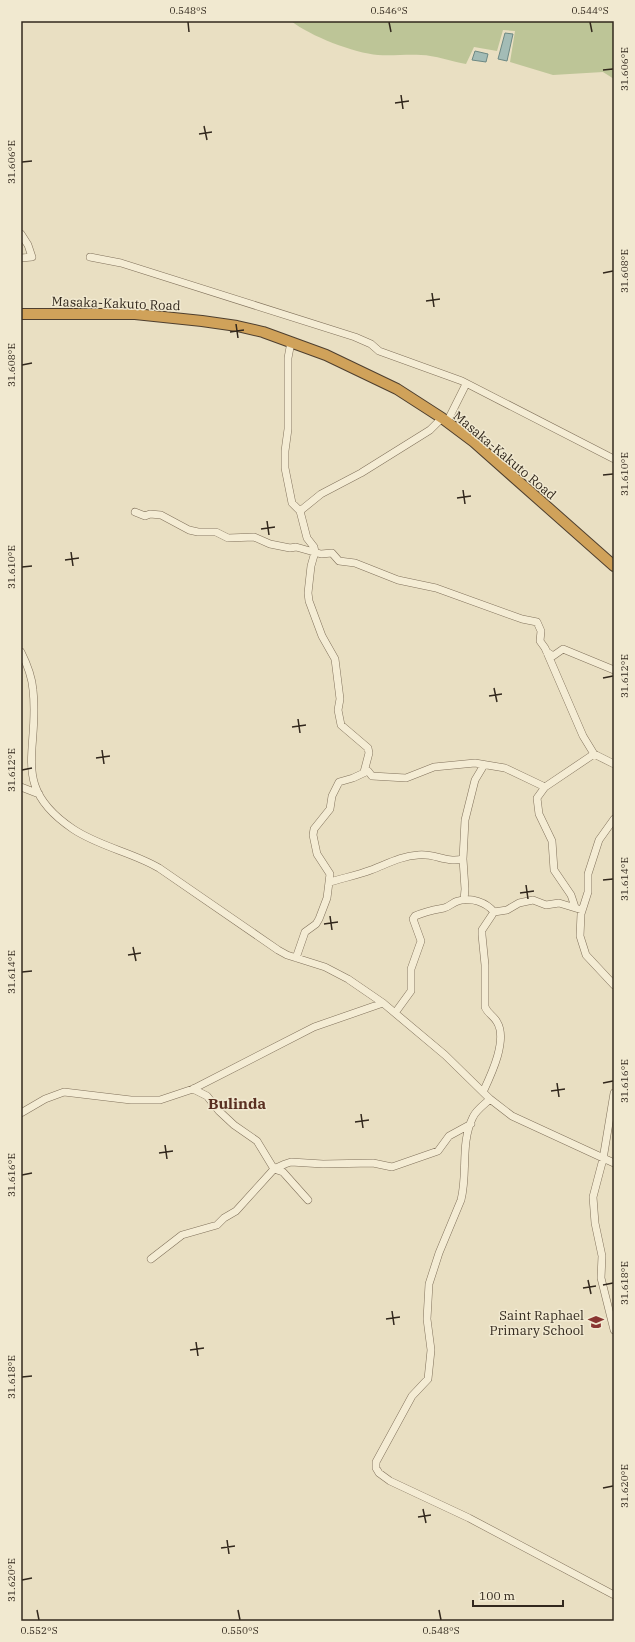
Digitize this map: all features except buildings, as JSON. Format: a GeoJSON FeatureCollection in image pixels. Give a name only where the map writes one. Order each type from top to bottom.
{"type":"FeatureCollection","features":[{"type":"Feature","properties":{"kind":"highway","name":"Masaka-Kakuto Road"},"geometry":{"type":"LineString","coordinates":[[21,314],[135,314],[237,326],[291,342],[358,369],[397,389],[474,442],[614,566]]}},
{"type":"Feature","properties":{"kind":"street"},"geometry":{"type":"LineString","coordinates":[[21,234],[28,245],[32,257],[21,258]]}},
{"type":"Feature","properties":{"kind":"street"},"geometry":{"type":"LineString","coordinates":[[90,257],[121,263],[355,337],[371,344],[379,351],[438,371],[466,384],[614,459]]}},
{"type":"Feature","properties":{"kind":"street"},"geometry":{"type":"LineString","coordinates":[[291,342],[288,358],[288,429],[285,451],[285,468],[292,503],[300,511],[307,538],[314,547],[315,552],[311,566],[308,592],[309,601],[322,636],[335,659],[340,699],[338,710],[341,725],[368,748],[369,753],[364,772]]}},
{"type":"Feature","properties":{"kind":"street"},"geometry":{"type":"LineString","coordinates":[[300,511],[321,494],[361,473],[444,420],[466,384]]}},
{"type":"Feature","properties":{"kind":"street"},"geometry":{"type":"LineString","coordinates":[[135,512],[145,516],[161,515],[188,530],[198,532],[216,532],[228,538],[254,537],[270,544],[290,548],[296,547],[321,554],[332,552],[339,561],[355,563],[398,580],[436,588],[522,619],[537,622],[541,631],[540,641],[583,736],[594,754],[614,764]]}},
{"type":"Feature","properties":{"kind":"street"},"geometry":{"type":"LineString","coordinates":[[546,652],[553,656],[564,649],[614,670]]}},
{"type":"Feature","properties":{"kind":"street"},"geometry":{"type":"LineString","coordinates":[[21,652],[27,665],[33,689],[32,764],[35,784],[39,794],[51,812],[90,839],[154,865],[278,950],[296,958],[315,963],[337,973],[383,1003],[445,1055],[503,1110],[523,1123],[614,1163]]}},
{"type":"Feature","properties":{"kind":"street"},"geometry":{"type":"LineString","coordinates":[[579,908],[554,870],[552,841],[539,814],[537,798],[545,787],[594,754]]}},
{"type":"Feature","properties":{"kind":"street"},"geometry":{"type":"LineString","coordinates":[[296,958],[305,932],[316,924],[327,898],[330,882],[328,869],[317,854],[313,842],[314,829],[330,809],[331,798],[335,786],[339,782],[354,778],[368,771],[372,776],[406,778],[434,767],[467,763],[505,768],[545,787]]}},
{"type":"Feature","properties":{"kind":"street"},"geometry":{"type":"LineString","coordinates":[[464,900],[466,889],[463,859],[465,820],[472,789],[480,768],[484,765]]}},
{"type":"Feature","properties":{"kind":"street"},"geometry":{"type":"LineString","coordinates":[[21,787],[39,794]]}},
{"type":"Feature","properties":{"kind":"street"},"geometry":{"type":"LineString","coordinates":[[614,818],[599,840],[588,874],[588,892],[579,908],[580,936],[583,950],[614,985]]}},
{"type":"Feature","properties":{"kind":"street"},"geometry":{"type":"LineString","coordinates":[[330,882],[372,869],[384,863],[417,855],[427,854],[446,860],[463,859]]}},
{"type":"Feature","properties":{"kind":"street"},"geometry":{"type":"LineString","coordinates":[[395,1014],[411,991],[411,969],[421,941],[413,918],[430,909],[444,908],[458,901],[464,900],[486,904],[494,912]]}},
{"type":"Feature","properties":{"kind":"street"},"geometry":{"type":"LineString","coordinates":[[483,1092],[495,1066],[500,1042],[499,1025],[497,1020],[488,1014],[484,1003],[485,965],[482,930],[494,912],[512,909],[519,903],[529,900],[546,905],[559,903],[579,908]]}},
{"type":"Feature","properties":{"kind":"street"},"geometry":{"type":"LineString","coordinates":[[21,1113],[45,1098],[64,1092],[143,1101],[160,1100],[193,1089],[314,1028],[383,1003]]}},
{"type":"Feature","properties":{"kind":"street"},"geometry":{"type":"LineString","coordinates":[[193,1089],[207,1096],[219,1111],[234,1125],[257,1141],[274,1169],[283,1172],[308,1200]]}},
{"type":"Feature","properties":{"kind":"street"},"geometry":{"type":"LineString","coordinates":[[614,1094],[594,1197],[594,1215],[601,1251],[602,1278],[614,1330]]}},
{"type":"Feature","properties":{"kind":"street"},"geometry":{"type":"LineString","coordinates":[[490,1099],[473,1116],[464,1150],[464,1191],[439,1254],[429,1284],[427,1319],[431,1350],[428,1380],[410,1399],[376,1462],[376,1468],[383,1477],[399,1486],[469,1518],[614,1594]]}},
{"type":"Feature","properties":{"kind":"street"},"geometry":{"type":"LineString","coordinates":[[151,1259],[182,1234],[217,1225],[224,1218],[236,1211],[259,1183],[274,1169],[285,1164],[296,1162],[323,1164],[373,1163],[392,1167],[438,1151],[449,1136],[471,1124]]}},
{"type":"Feature","properties":{"kind":"green space"},"geometry":{"type":"Polygon","coordinates":[[[291,21],[614,21],[614,79],[603,72],[553,75],[510,62],[515,31],[503,30],[497,51],[474,47],[466,64],[426,55],[368,54],[321,38],[299,27],[291,21]]]}},
{"type":"Feature","properties":{"kind":"water"},"geometry":{"type":"Polygon","coordinates":[[[505,33],[513,34],[507,61],[498,59],[505,33]]]}},
{"type":"Feature","properties":{"kind":"water"},"geometry":{"type":"Polygon","coordinates":[[[475,51],[488,54],[486,62],[472,60],[475,51]]]}},
{"type":"Feature","properties":{"kind":"place","name":"Saint Raphael Primary School"},"geometry":{"type":"Point","coordinates":[596,1322]}},
{"type":"Feature","properties":{"kind":"district","name":"Bulinda"},"geometry":{"type":"Point","coordinates":[237,1104]}}]}
